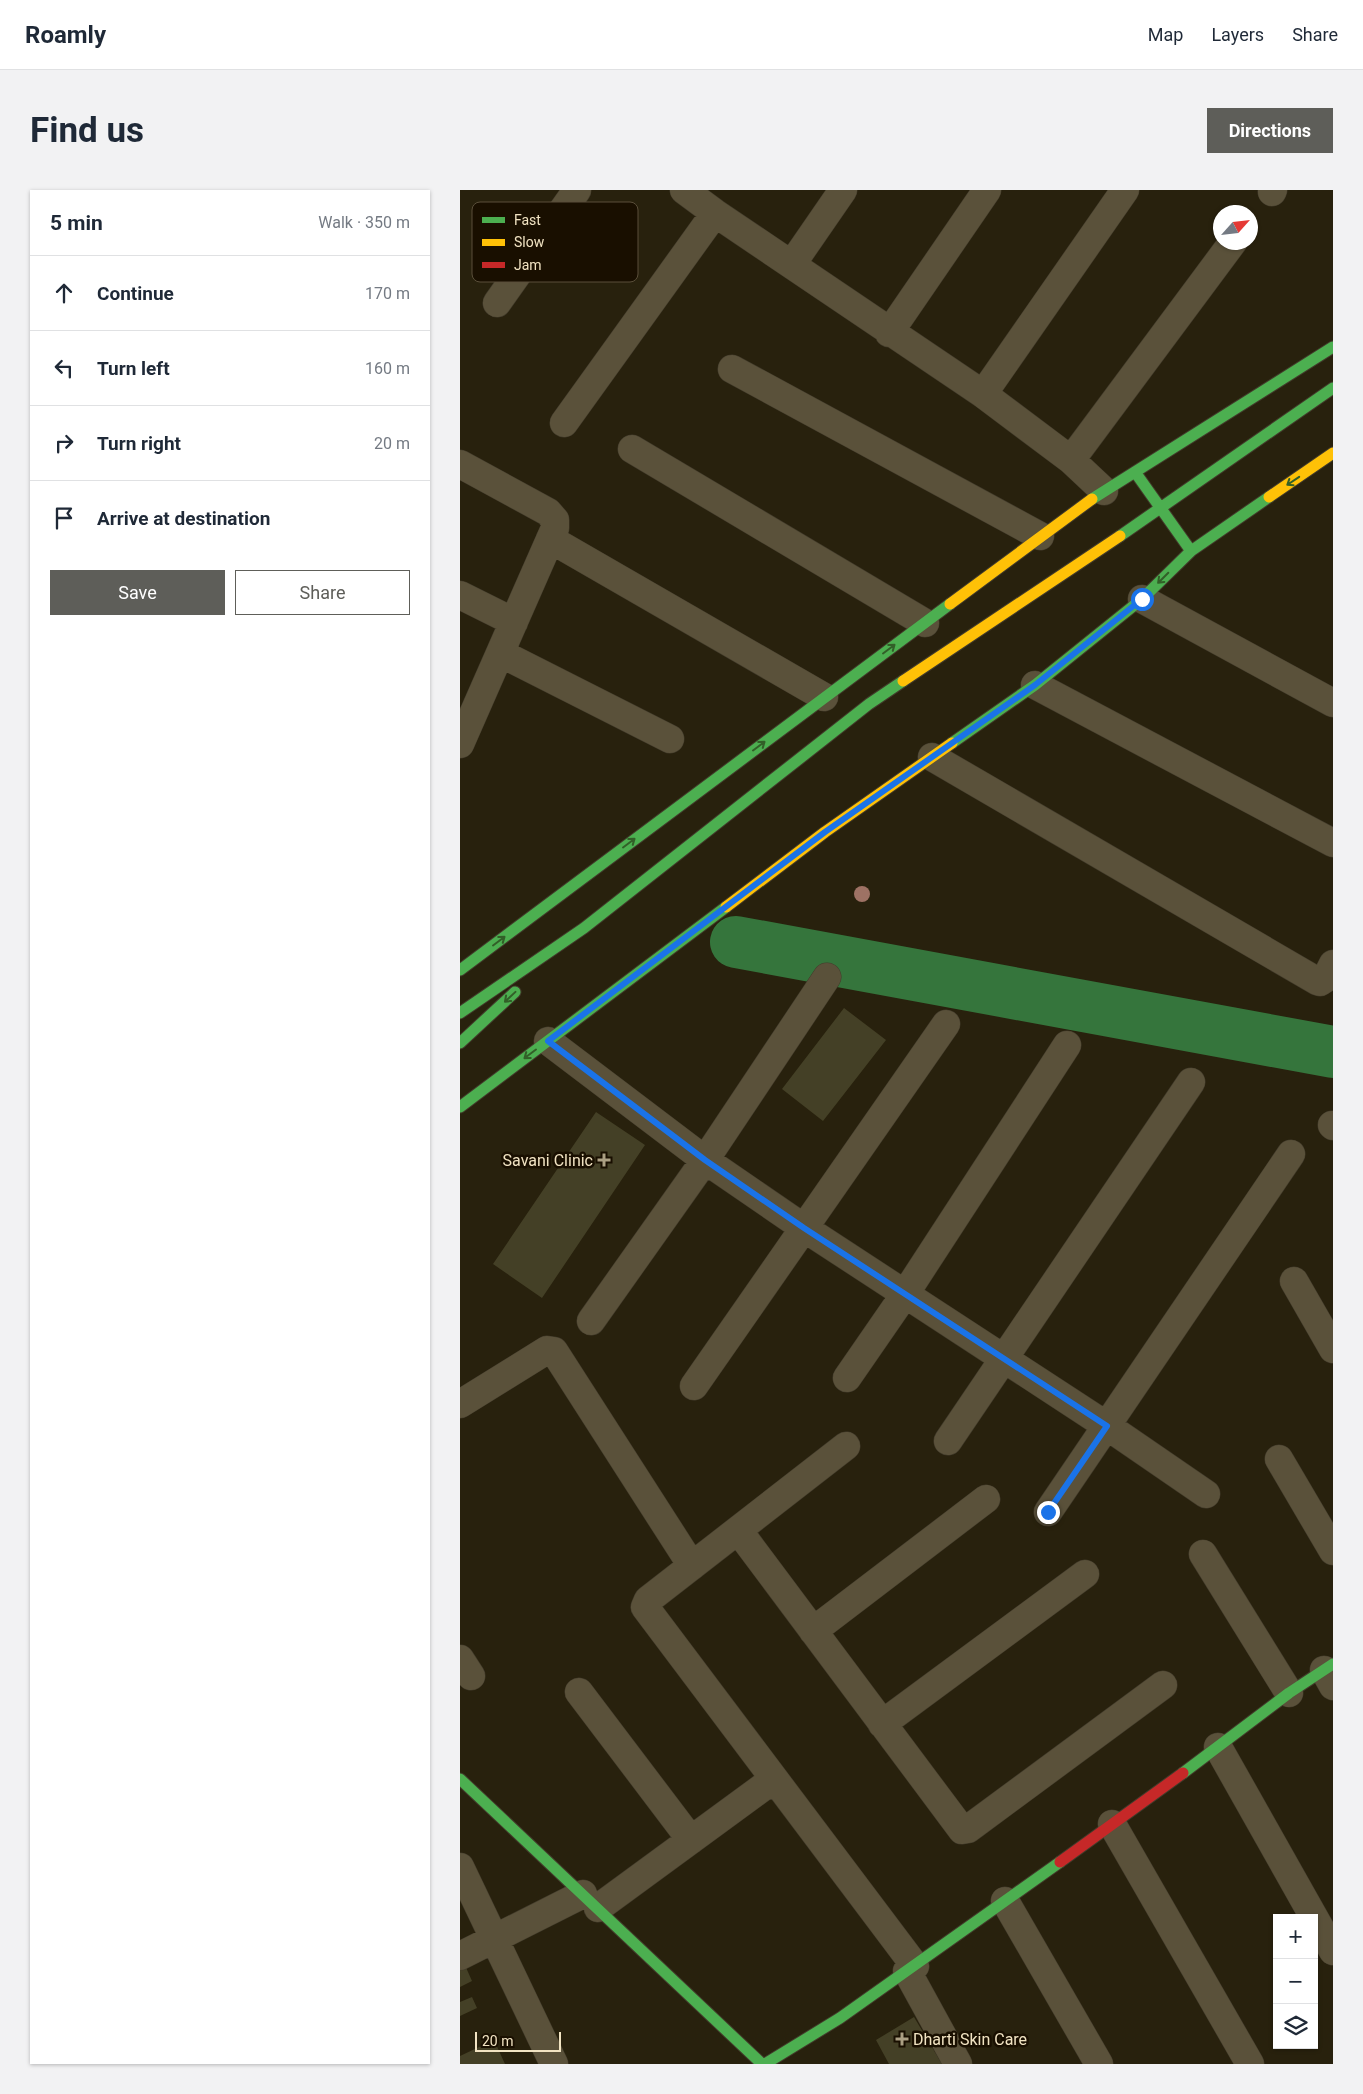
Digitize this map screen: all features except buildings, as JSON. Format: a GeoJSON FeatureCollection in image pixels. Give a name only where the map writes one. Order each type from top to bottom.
{"type":"FeatureCollection","features":[{"type":"Feature","properties":{"kind":"main road"},"geometry":{"type":"LineString","coordinates":[[460,970],[1040,536],[1104,491],[1333,347]]}},
{"type":"Feature","properties":{"kind":"main road"},"geometry":{"type":"LineString","coordinates":[[460,1013],[584,928],[869,704],[1161,508],[1333,388]]}},
{"type":"Feature","properties":{"kind":"main road"},"geometry":{"type":"LineString","coordinates":[[460,1107],[825,832],[1035,685],[1142,599],[1191,551],[1333,453]]}},
{"type":"Feature","properties":{"kind":"main road"},"geometry":{"type":"LineString","coordinates":[[1135,472],[1191,551]]}},
{"type":"Feature","properties":{"kind":"main road"},"geometry":{"type":"LineString","coordinates":[[460,1043],[584,928]]}},
{"type":"Feature","properties":{"kind":"main road"},"geometry":{"type":"LineString","coordinates":[[460,1779],[764,2064],[840,2018],[911,1969],[1218,1747],[1288,1693],[1330,1673]]}},
{"type":"Feature","properties":{"kind":"street"},"geometry":{"type":"LineString","coordinates":[[569,202],[577,190]]}},
{"type":"Feature","properties":{"kind":"street"},"geometry":{"type":"LineString","coordinates":[[792,264],[843,190]]}},
{"type":"Feature","properties":{"kind":"street"},"geometry":{"type":"LineString","coordinates":[[890,333],[987,190]]}},
{"type":"Feature","properties":{"kind":"street"},"geometry":{"type":"LineString","coordinates":[[983,394],[1125,190]]}},
{"type":"Feature","properties":{"kind":"street"},"geometry":{"type":"LineString","coordinates":[[692,192],[715,214],[983,394],[1071,460],[1104,491]]}},
{"type":"Feature","properties":{"kind":"street"},"geometry":{"type":"LineString","coordinates":[[564,423],[715,214]]}},
{"type":"Feature","properties":{"kind":"street"},"geometry":{"type":"LineString","coordinates":[[1071,460],[1227,250]]}},
{"type":"Feature","properties":{"kind":"street"},"geometry":{"type":"LineString","coordinates":[[497,303],[512,282]]}},
{"type":"Feature","properties":{"kind":"street"},"geometry":{"type":"LineString","coordinates":[[732,369],[1040,536]]}},
{"type":"Feature","properties":{"kind":"street"},"geometry":{"type":"LineString","coordinates":[[632,449],[925,623]]}},
{"type":"Feature","properties":{"kind":"street"},"geometry":{"type":"LineString","coordinates":[[460,464],[548,512],[555,520],[555,528],[500,653],[468,704],[460,744]]}},
{"type":"Feature","properties":{"kind":"street"},"geometry":{"type":"LineString","coordinates":[[550,539],[824,697]]}},
{"type":"Feature","properties":{"kind":"street"},"geometry":{"type":"LineString","coordinates":[[460,594],[514,622]]}},
{"type":"Feature","properties":{"kind":"street"},"geometry":{"type":"LineString","coordinates":[[1142,599],[1333,703]]}},
{"type":"Feature","properties":{"kind":"street"},"geometry":{"type":"LineString","coordinates":[[500,653],[670,739]]}},
{"type":"Feature","properties":{"kind":"street"},"geometry":{"type":"LineString","coordinates":[[1035,685],[1333,843]]}},
{"type":"Feature","properties":{"kind":"street"},"geometry":{"type":"LineString","coordinates":[[932,757],[1317,981],[1320,982],[1326,978],[1333,964]]}},
{"type":"Feature","properties":{"kind":"street"},"geometry":{"type":"LineString","coordinates":[[591,1322],[705,1160],[827,977]]}},
{"type":"Feature","properties":{"kind":"street"},"geometry":{"type":"LineString","coordinates":[[694,1386],[946,1024]]}},
{"type":"Feature","properties":{"kind":"street"},"geometry":{"type":"LineString","coordinates":[[548,1041],[705,1160],[804,1228],[1107,1426],[1206,1494]]}},
{"type":"Feature","properties":{"kind":"street"},"geometry":{"type":"LineString","coordinates":[[847,1378],[905,1294],[1067,1045]]}},
{"type":"Feature","properties":{"kind":"street"},"geometry":{"type":"LineString","coordinates":[[948,1441],[1191,1082]]}},
{"type":"Feature","properties":{"kind":"street"},"geometry":{"type":"LineString","coordinates":[[1048,1512],[1291,1154]]}},
{"type":"Feature","properties":{"kind":"street"},"geometry":{"type":"LineString","coordinates":[[1294,1281],[1333,1349]]}},
{"type":"Feature","properties":{"kind":"street"},"geometry":{"type":"LineString","coordinates":[[460,1404],[547,1350],[554,1350],[692,1566]]}},
{"type":"Feature","properties":{"kind":"street"},"geometry":{"type":"LineString","coordinates":[[846,1446],[648,1600],[645,1607],[774,1779],[911,1969],[958,2064]]}},
{"type":"Feature","properties":{"kind":"street"},"geometry":{"type":"LineString","coordinates":[[1278,1459],[1333,1551]]}},
{"type":"Feature","properties":{"kind":"street"},"geometry":{"type":"LineString","coordinates":[[813,1631],[986,1499]]}},
{"type":"Feature","properties":{"kind":"street"},"geometry":{"type":"LineString","coordinates":[[738,1530],[959,1828],[965,1830],[1163,1685]]}},
{"type":"Feature","properties":{"kind":"street"},"geometry":{"type":"LineString","coordinates":[[1203,1554],[1288,1693]]}},
{"type":"Feature","properties":{"kind":"street"},"geometry":{"type":"LineString","coordinates":[[882,1724],[1085,1574]]}},
{"type":"Feature","properties":{"kind":"street"},"geometry":{"type":"LineString","coordinates":[[579,1692],[691,1840]]}},
{"type":"Feature","properties":{"kind":"street"},"geometry":{"type":"LineString","coordinates":[[1218,1747],[1333,1951]]}},
{"type":"Feature","properties":{"kind":"street"},"geometry":{"type":"LineString","coordinates":[[460,1956],[494,1939],[591,1901],[691,1840],[774,1779]]}},
{"type":"Feature","properties":{"kind":"street"},"geometry":{"type":"LineString","coordinates":[[1112,1824],[1250,2064]]}},
{"type":"Feature","properties":{"kind":"street"},"geometry":{"type":"LineString","coordinates":[[460,1867],[554,2064]]}},
{"type":"Feature","properties":{"kind":"street"},"geometry":{"type":"LineString","coordinates":[[1005,1901],[1099,2064]]}},
{"type":"Feature","properties":{"kind":"waterway"},"geometry":{"type":"LineString","coordinates":[[736,942],[1333,1052]]}},
{"type":"Feature","properties":{"kind":"traffic: fast"},"geometry":{"type":"LineString","coordinates":[[1092,499],[1333,347]]}},
{"type":"Feature","properties":{"kind":"traffic: fast"},"geometry":{"type":"LineString","coordinates":[[1120,536],[1333,388]]}},
{"type":"Feature","properties":{"kind":"traffic: fast"},"geometry":{"type":"LineString","coordinates":[[1135,472],[1191,551]]}},
{"type":"Feature","properties":{"kind":"traffic: fast"},"geometry":{"type":"LineString","coordinates":[[952,743],[1035,685],[1142,599],[1191,551],[1269,497]]}},
{"type":"Feature","properties":{"kind":"traffic: fast"},"geometry":{"type":"LineString","coordinates":[[460,970],[950,604]]}},
{"type":"Feature","properties":{"kind":"traffic: fast"},"geometry":{"type":"LineString","coordinates":[[460,1013],[584,928],[869,704],[903,681]]}},
{"type":"Feature","properties":{"kind":"traffic: fast"},"geometry":{"type":"LineString","coordinates":[[460,1107],[726,907]]}},
{"type":"Feature","properties":{"kind":"traffic: fast"},"geometry":{"type":"LineString","coordinates":[[460,1043],[515,992]]}},
{"type":"Feature","properties":{"kind":"traffic: fast"},"geometry":{"type":"LineString","coordinates":[[1183,1773],[1289,1693],[1333,1664]]}},
{"type":"Feature","properties":{"kind":"traffic: fast"},"geometry":{"type":"LineString","coordinates":[[460,1779],[762,2064]]}},
{"type":"Feature","properties":{"kind":"traffic: fast"},"geometry":{"type":"LineString","coordinates":[[765,2064],[840,2018],[1060,1862]]}},
{"type":"Feature","properties":{"kind":"traffic: slow"},"geometry":{"type":"LineString","coordinates":[[1269,497],[1333,453]]}},
{"type":"Feature","properties":{"kind":"traffic: slow"},"geometry":{"type":"LineString","coordinates":[[950,604],[1092,499]]}},
{"type":"Feature","properties":{"kind":"traffic: slow"},"geometry":{"type":"LineString","coordinates":[[903,681],[1120,536]]}},
{"type":"Feature","properties":{"kind":"traffic: slow"},"geometry":{"type":"LineString","coordinates":[[726,907],[825,832],[952,743]]}},
{"type":"Feature","properties":{"kind":"traffic: jam"},"geometry":{"type":"LineString","coordinates":[[1060,1862],[1183,1773]]}},
{"type":"Feature","properties":{"kind":"place","name":"Savani Clinic"},"geometry":{"type":"Point","coordinates":[604,1160]}},
{"type":"Feature","properties":{"kind":"place","name":"Dharti Skin Care"},"geometry":{"type":"Point","coordinates":[902,2039]}},
{"type":"Feature","properties":{"kind":"route"},"geometry":{"type":"LineString","coordinates":[[1048,1512],[1107,1426],[804,1228],[705,1160],[548,1041],[825,832],[1035,685],[1142,599]]}}]}
